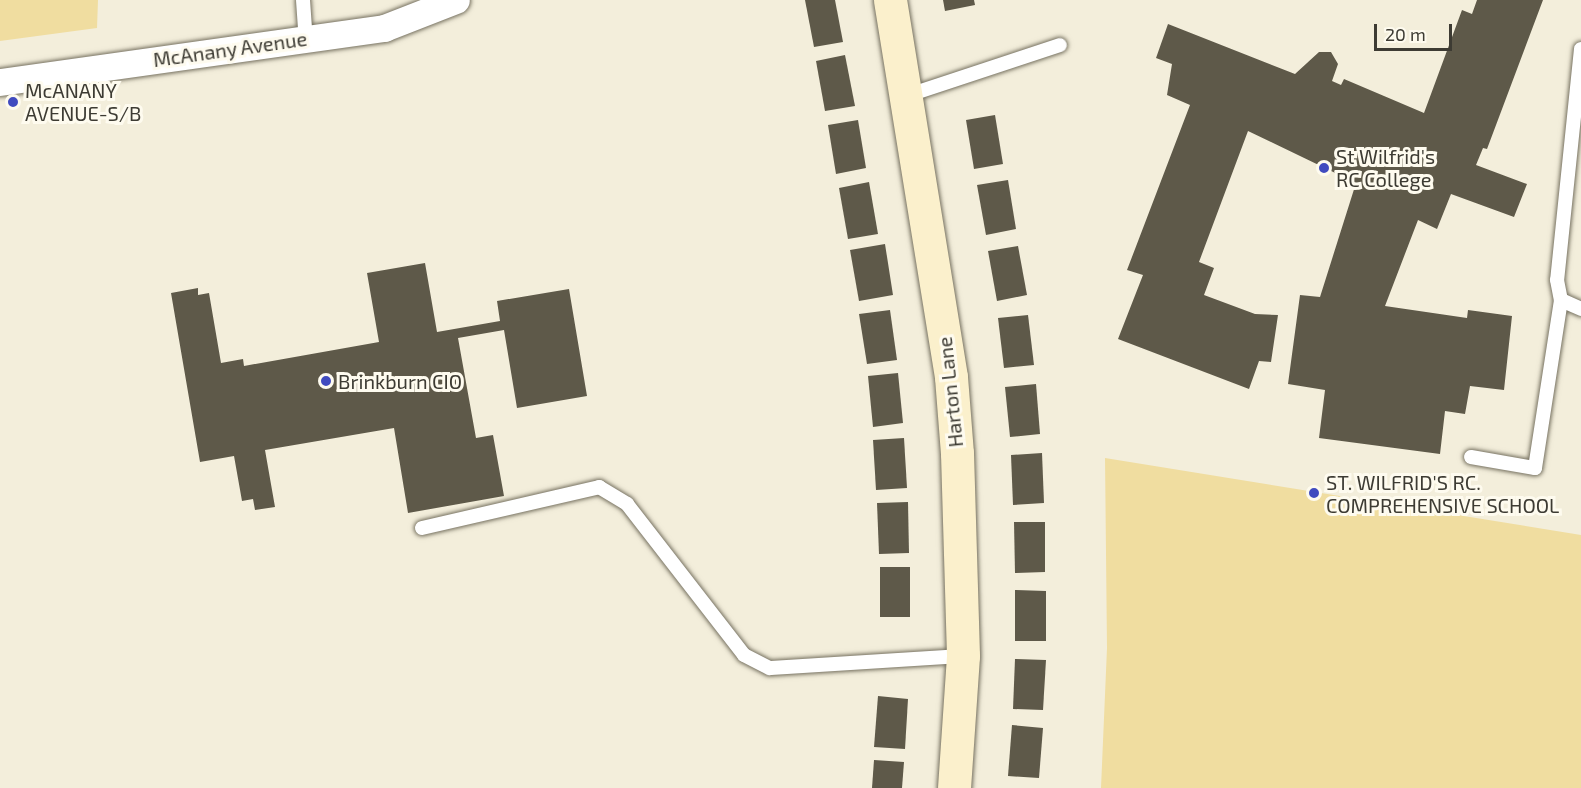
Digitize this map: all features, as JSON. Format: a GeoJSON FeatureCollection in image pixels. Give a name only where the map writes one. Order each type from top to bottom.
{"type":"FeatureCollection","features":[{"type":"Feature","properties":{"kind":"street","name":"McAnany Avenue"},"geometry":{"type":"LineString","coordinates":[[0,82],[384,28],[456,0]]}},
{"type":"Feature","properties":{"kind":"street","name":"Harton Lane"},"geometry":{"type":"LineString","coordinates":[[890,0],[951,377],[963,656],[954,788]]}},
{"type":"Feature","properties":{"kind":"lane"},"geometry":{"type":"LineString","coordinates":[[303,0],[306,39]]}},
{"type":"Feature","properties":{"kind":"lane"},"geometry":{"type":"LineString","coordinates":[[906,96],[1060,45]]}},
{"type":"Feature","properties":{"kind":"lane"},"geometry":{"type":"LineString","coordinates":[[1471,457],[1535,468],[1561,300],[1557,280],[1581,50]]}},
{"type":"Feature","properties":{"kind":"lane"},"geometry":{"type":"LineString","coordinates":[[1561,300],[1581,309]]}},
{"type":"Feature","properties":{"kind":"lane"},"geometry":{"type":"LineString","coordinates":[[422,528],[599,487],[627,504],[744,655],[770,668],[963,656]]}},
{"type":"Feature","properties":{"kind":"shaded area"},"geometry":{"type":"Polygon","coordinates":[[[0,0],[98,0],[97,28],[0,41],[0,0]]]}},
{"type":"Feature","properties":{"kind":"shaded area"},"geometry":{"type":"Polygon","coordinates":[[[1105,458],[1581,535],[1581,788],[1101,788],[1107,648],[1105,458]]]}},
{"type":"Feature","properties":{"kind":"building"},"geometry":{"type":"Polygon","coordinates":[[[805,0],[835,0],[843,42],[814,47],[805,0]]]}},
{"type":"Feature","properties":{"kind":"building"},"geometry":{"type":"Polygon","coordinates":[[[943,0],[974,0],[975,5],[945,11],[943,0]]]}},
{"type":"Feature","properties":{"kind":"building"},"geometry":{"type":"Polygon","coordinates":[[[1477,0],[1543,0],[1487,149],[1483,148],[1476,165],[1527,184],[1514,217],[1451,194],[1437,229],[1418,220],[1385,306],[1467,318],[1468,310],[1512,316],[1504,390],[1470,386],[1465,414],[1445,411],[1440,454],[1319,438],[1325,390],[1288,384],[1300,295],[1320,297],[1356,183],[1248,131],[1199,262],[1214,268],[1204,295],[1255,314],[1278,315],[1271,362],[1259,361],[1249,389],[1118,339],[1143,275],[1127,270],[1190,105],[1167,95],[1172,64],[1156,58],[1168,24],[1295,74],[1319,52],[1331,52],[1338,64],[1332,81],[1341,85],[1344,79],[1424,113],[1462,10],[1472,14],[1477,0]]]}},
{"type":"Feature","properties":{"kind":"building"},"geometry":{"type":"Polygon","coordinates":[[[845,55],[855,106],[825,111],[816,61],[845,55]]]}},
{"type":"Feature","properties":{"kind":"building"},"geometry":{"type":"Polygon","coordinates":[[[995,115],[1003,164],[974,169],[966,120],[995,115]]]}},
{"type":"Feature","properties":{"kind":"building"},"geometry":{"type":"Polygon","coordinates":[[[858,120],[866,168],[836,174],[828,125],[858,120]]]}},
{"type":"Feature","properties":{"kind":"building"},"geometry":{"type":"Polygon","coordinates":[[[1008,180],[1016,229],[986,235],[977,185],[1008,180]]]}},
{"type":"Feature","properties":{"kind":"building"},"geometry":{"type":"Polygon","coordinates":[[[869,182],[878,234],[848,239],[839,188],[869,182]]]}},
{"type":"Feature","properties":{"kind":"building"},"geometry":{"type":"Polygon","coordinates":[[[885,244],[893,295],[859,301],[850,250],[885,244]]]}},
{"type":"Feature","properties":{"kind":"building"},"geometry":{"type":"Polygon","coordinates":[[[1018,246],[1027,295],[997,301],[988,251],[1018,246]]]}},
{"type":"Feature","properties":{"kind":"building","name":"Brinkburn CIO"},"geometry":{"type":"Polygon","coordinates":[[[425,263],[437,332],[500,321],[497,301],[569,289],[587,396],[517,408],[504,330],[458,338],[476,438],[493,435],[504,496],[408,513],[394,428],[265,450],[275,507],[255,510],[253,499],[242,501],[234,456],[200,462],[171,293],[198,288],[198,295],[209,293],[221,363],[243,359],[244,366],[379,342],[367,273],[425,263]]]}},
{"type":"Feature","properties":{"kind":"building"},"geometry":{"type":"Polygon","coordinates":[[[890,310],[897,360],[867,364],[859,314],[890,310]]]}},
{"type":"Feature","properties":{"kind":"building"},"geometry":{"type":"Polygon","coordinates":[[[1028,315],[1034,365],[1004,368],[998,318],[1028,315]]]}},
{"type":"Feature","properties":{"kind":"building"},"geometry":{"type":"Polygon","coordinates":[[[898,373],[903,423],[873,427],[868,376],[898,373]]]}},
{"type":"Feature","properties":{"kind":"building"},"geometry":{"type":"Polygon","coordinates":[[[1036,384],[1040,434],[1010,437],[1005,387],[1036,384]]]}},
{"type":"Feature","properties":{"kind":"building"},"geometry":{"type":"Polygon","coordinates":[[[904,438],[907,488],[876,490],[873,440],[904,438]]]}},
{"type":"Feature","properties":{"kind":"building"},"geometry":{"type":"Polygon","coordinates":[[[1042,453],[1044,503],[1013,505],[1011,455],[1042,453]]]}},
{"type":"Feature","properties":{"kind":"building"},"geometry":{"type":"Polygon","coordinates":[[[908,502],[909,553],[879,554],[877,503],[908,502]]]}},
{"type":"Feature","properties":{"kind":"building"},"geometry":{"type":"Polygon","coordinates":[[[1014,522],[1045,522],[1045,572],[1015,573],[1014,522]]]}},
{"type":"Feature","properties":{"kind":"building"},"geometry":{"type":"Polygon","coordinates":[[[880,567],[910,567],[910,617],[880,617],[880,567]]]}},
{"type":"Feature","properties":{"kind":"building"},"geometry":{"type":"Polygon","coordinates":[[[1015,590],[1046,591],[1046,641],[1015,641],[1015,590]]]}},
{"type":"Feature","properties":{"kind":"building"},"geometry":{"type":"Polygon","coordinates":[[[1015,659],[1046,660],[1043,710],[1013,709],[1015,659]]]}},
{"type":"Feature","properties":{"kind":"building"},"geometry":{"type":"Polygon","coordinates":[[[878,696],[908,699],[905,749],[874,747],[878,696]]]}},
{"type":"Feature","properties":{"kind":"building"},"geometry":{"type":"Polygon","coordinates":[[[1012,725],[1043,728],[1039,778],[1008,776],[1012,725]]]}},
{"type":"Feature","properties":{"kind":"building"},"geometry":{"type":"Polygon","coordinates":[[[874,760],[904,762],[902,788],[872,788],[874,760]]]}},
{"type":"Feature","properties":{"kind":"place","name":"McANANY AVENUE-S/B"},"geometry":{"type":"Point","coordinates":[13,102]}},
{"type":"Feature","properties":{"kind":"place","name":"St Wilfrid's RC College"},"geometry":{"type":"Point","coordinates":[1324,168]}},
{"type":"Feature","properties":{"kind":"place","name":"Brinkburn CIO"},"geometry":{"type":"Point","coordinates":[326,381]}},
{"type":"Feature","properties":{"kind":"place","name":"ST. WILFRID'S RC. COMPREHENSIVE SCHOOL"},"geometry":{"type":"Point","coordinates":[1314,493]}}]}
